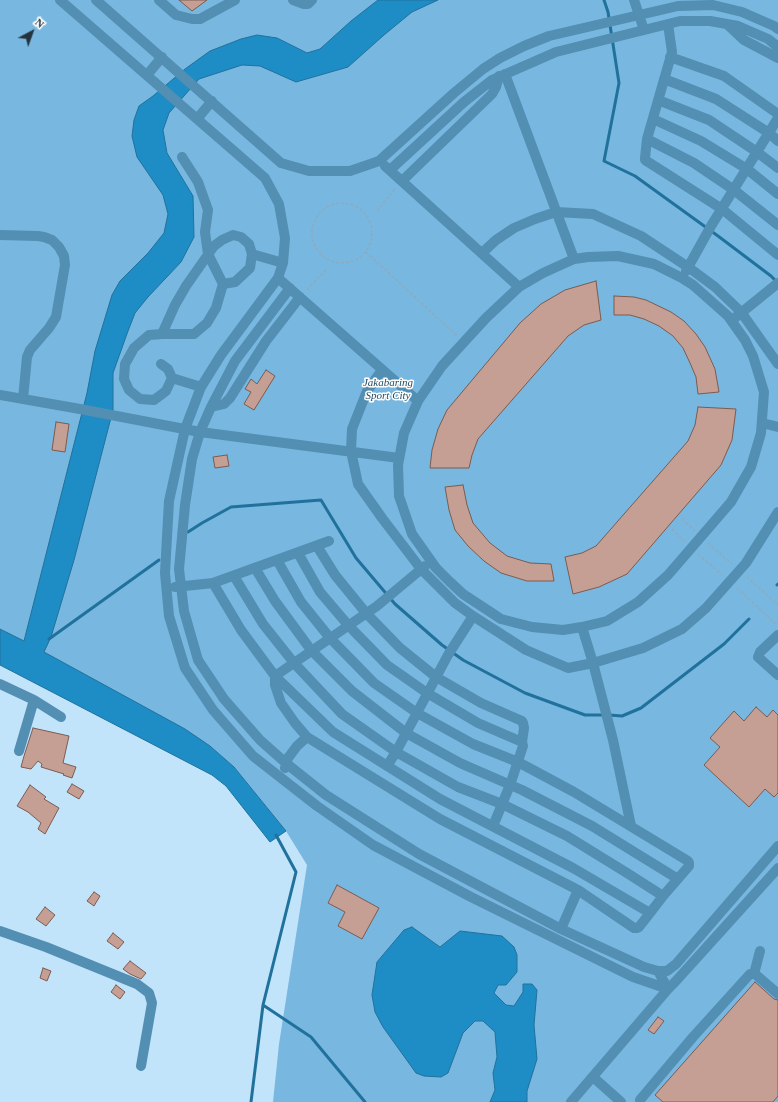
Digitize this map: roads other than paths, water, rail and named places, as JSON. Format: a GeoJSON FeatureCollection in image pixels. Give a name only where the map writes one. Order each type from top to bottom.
{"type":"FeatureCollection","features":[{"type":"Feature","properties":{"kind":"street"},"geometry":{"type":"LineString","coordinates":[[60,0],[265,178],[279,204],[285,238],[283,263],[278,278],[221,355],[201,387],[185,429],[169,501],[166,573],[169,616],[185,668],[213,710],[253,756],[317,806],[373,845],[471,897],[633,978],[668,989]]}},
{"type":"Feature","properties":{"kind":"street"},"geometry":{"type":"LineString","coordinates":[[96,0],[281,162],[309,171],[350,171],[379,161],[454,92],[483,69],[500,58],[549,36],[678,6],[712,5],[742,12],[778,29]]}},
{"type":"Feature","properties":{"kind":"street"},"geometry":{"type":"LineString","coordinates":[[159,0],[176,15],[192,19],[200,19],[235,0]]}},
{"type":"Feature","properties":{"kind":"street"},"geometry":{"type":"LineString","coordinates":[[293,0],[308,4],[312,0]]}},
{"type":"Feature","properties":{"kind":"street"},"geometry":{"type":"LineString","coordinates":[[634,0],[644,30]]}},
{"type":"Feature","properties":{"kind":"street"},"geometry":{"type":"LineString","coordinates":[[390,170],[464,102],[492,80],[556,52],[680,21],[710,20],[738,26],[768,39],[778,46]]}},
{"type":"Feature","properties":{"kind":"street"},"geometry":{"type":"LineString","coordinates":[[668,24],[672,52],[648,139],[645,158],[646,162],[722,209],[778,255]]}},
{"type":"Feature","properties":{"kind":"street"},"geometry":{"type":"LineString","coordinates":[[726,24],[744,40],[778,58]]}},
{"type":"Feature","properties":{"kind":"street"},"geometry":{"type":"LineString","coordinates":[[578,29],[582,45]]}},
{"type":"Feature","properties":{"kind":"street"},"geometry":{"type":"LineString","coordinates":[[670,57],[724,76],[778,114]]}},
{"type":"Feature","properties":{"kind":"street"},"geometry":{"type":"LineString","coordinates":[[149,77],[163,59]]}},
{"type":"Feature","properties":{"kind":"street"},"geometry":{"type":"LineString","coordinates":[[402,181],[492,94],[502,75]]}},
{"type":"Feature","properties":{"kind":"street"},"geometry":{"type":"LineString","coordinates":[[502,75],[574,259]]}},
{"type":"Feature","properties":{"kind":"street"},"geometry":{"type":"LineString","coordinates":[[664,79],[716,99],[769,133],[778,141]]}},
{"type":"Feature","properties":{"kind":"street"},"geometry":{"type":"LineString","coordinates":[[658,100],[709,120],[778,168]]}},
{"type":"Feature","properties":{"kind":"street"},"geometry":{"type":"LineString","coordinates":[[197,119],[212,101]]}},
{"type":"Feature","properties":{"kind":"street"},"geometry":{"type":"LineString","coordinates":[[682,278],[702,242],[778,118]]}},
{"type":"Feature","properties":{"kind":"street"},"geometry":{"type":"LineString","coordinates":[[653,119],[701,141],[746,169],[778,194]]}},
{"type":"Feature","properties":{"kind":"street"},"geometry":{"type":"LineString","coordinates":[[648,139],[694,163],[734,190],[778,225]]}},
{"type":"Feature","properties":{"kind":"street"},"geometry":{"type":"LineString","coordinates":[[161,364],[168,369],[172,378],[166,391],[154,400],[140,399],[129,390],[124,380],[125,364],[134,348],[149,335],[194,334],[207,324],[216,308],[223,284],[208,254],[204,232],[208,210],[198,182],[182,157]]}},
{"type":"Feature","properties":{"kind":"street"},"geometry":{"type":"LineString","coordinates":[[379,161],[519,287]]}},
{"type":"Feature","properties":{"kind":"street"},"geometry":{"type":"LineString","coordinates":[[482,253],[496,240],[514,228],[535,219],[556,212],[592,214],[641,236],[715,287],[741,312],[778,364]]}},
{"type":"Feature","properties":{"kind":"street"},"geometry":{"type":"LineString","coordinates":[[0,235],[44,237],[52,240],[59,247],[64,256],[64,276],[56,317],[49,328],[30,350],[27,357],[23,399]]}},
{"type":"Feature","properties":{"kind":"street"},"geometry":{"type":"LineString","coordinates":[[162,334],[186,286],[214,246],[233,235],[241,237],[249,244],[252,254],[250,268],[236,282],[223,284]]}},
{"type":"Feature","properties":{"kind":"street"},"geometry":{"type":"LineString","coordinates":[[252,254],[283,263]]}},
{"type":"Feature","properties":{"kind":"street"},"geometry":{"type":"LineString","coordinates":[[618,256],[654,264],[693,285],[728,316],[745,340],[764,392],[761,433],[751,467],[731,502],[702,537],[668,575],[638,602],[607,621],[563,630],[532,627],[501,619],[463,594],[436,568],[412,534],[399,496],[398,465],[404,433],[418,401],[442,366],[486,318],[519,287],[543,273],[574,259],[618,256]]}},
{"type":"Feature","properties":{"kind":"street"},"geometry":{"type":"LineString","coordinates":[[278,278],[418,401]]}},
{"type":"Feature","properties":{"kind":"street"},"geometry":{"type":"LineString","coordinates":[[732,321],[741,312],[778,283]]}},
{"type":"Feature","properties":{"kind":"street"},"geometry":{"type":"LineString","coordinates":[[290,288],[235,361],[200,432],[192,459],[185,505],[179,569],[184,611],[198,660],[224,699],[260,740],[287,764],[326,795],[419,854],[561,929],[644,967],[658,971],[665,972],[676,964],[776,853]]}},
{"type":"Feature","properties":{"kind":"street"},"geometry":{"type":"LineString","coordinates":[[211,407],[224,404],[230,398],[266,341],[300,297]]}},
{"type":"Feature","properties":{"kind":"street"},"geometry":{"type":"LineString","coordinates":[[382,370],[367,391],[352,429],[351,451],[358,484],[421,569],[455,603],[526,650],[568,668],[643,648],[682,629],[706,608],[746,563],[778,512]]}},
{"type":"Feature","properties":{"kind":"street"},"geometry":{"type":"LineString","coordinates":[[172,378],[201,387]]}},
{"type":"Feature","properties":{"kind":"street"},"geometry":{"type":"LineString","coordinates":[[0,395],[200,432],[399,458]]}},
{"type":"Feature","properties":{"kind":"street"},"geometry":{"type":"LineString","coordinates":[[762,423],[778,427]]}},
{"type":"Feature","properties":{"kind":"street"},"geometry":{"type":"LineString","coordinates":[[167,586],[213,583],[329,541]]}},
{"type":"Feature","properties":{"kind":"street"},"geometry":{"type":"LineString","coordinates":[[317,546],[335,575],[366,613],[400,648],[436,677],[481,703],[522,721],[524,724],[523,746],[510,785],[493,826]]}},
{"type":"Feature","properties":{"kind":"street"},"geometry":{"type":"LineString","coordinates":[[298,553],[320,592],[348,625],[387,665],[428,693],[478,723],[522,742]]}},
{"type":"Feature","properties":{"kind":"street"},"geometry":{"type":"LineString","coordinates":[[275,676],[275,685],[281,703],[307,737],[440,818],[578,890],[634,928],[639,927],[689,866],[688,861],[574,792],[518,762],[473,744],[417,713],[374,683],[330,638],[301,602],[277,560]]}},
{"type":"Feature","properties":{"kind":"street"},"geometry":{"type":"LineString","coordinates":[[275,676],[377,606],[381,601],[431,560]]}},
{"type":"Feature","properties":{"kind":"street"},"geometry":{"type":"LineString","coordinates":[[255,568],[275,601],[311,650],[352,692],[406,733],[460,763],[522,790],[592,826],[678,879]]}},
{"type":"Feature","properties":{"kind":"street"},"geometry":{"type":"LineString","coordinates":[[234,576],[263,624],[294,663],[342,714],[396,752],[458,786],[502,804],[567,836],[663,896]]}},
{"type":"Feature","properties":{"kind":"street"},"geometry":{"type":"LineString","coordinates":[[213,583],[241,630],[275,676],[333,732],[440,799],[573,868],[650,913]]}},
{"type":"Feature","properties":{"kind":"street"},"geometry":{"type":"LineString","coordinates":[[455,603],[463,594]]}},
{"type":"Feature","properties":{"kind":"street"},"geometry":{"type":"LineString","coordinates":[[387,766],[448,655],[473,616]]}},
{"type":"Feature","properties":{"kind":"street"},"geometry":{"type":"LineString","coordinates":[[582,627],[609,723],[631,826]]}},
{"type":"Feature","properties":{"kind":"street"},"geometry":{"type":"LineString","coordinates":[[778,635],[760,652],[758,657],[778,675]]}},
{"type":"Feature","properties":{"kind":"street"},"geometry":{"type":"LineString","coordinates":[[0,684],[34,700],[61,717]]}},
{"type":"Feature","properties":{"kind":"street"},"geometry":{"type":"LineString","coordinates":[[19,751],[34,700]]}},
{"type":"Feature","properties":{"kind":"street"},"geometry":{"type":"LineString","coordinates":[[281,778],[288,758],[297,746],[307,737]]}},
{"type":"Feature","properties":{"kind":"street"},"geometry":{"type":"LineString","coordinates":[[571,1102],[668,989],[678,980],[778,868]]}},
{"type":"Feature","properties":{"kind":"street"},"geometry":{"type":"LineString","coordinates":[[561,929],[578,890]]}},
{"type":"Feature","properties":{"kind":"street"},"geometry":{"type":"LineString","coordinates":[[0,930],[137,984],[149,993],[152,1003],[141,1066]]}},
{"type":"Feature","properties":{"kind":"street"},"geometry":{"type":"LineString","coordinates":[[754,974],[760,951]]}},
{"type":"Feature","properties":{"kind":"street"},"geometry":{"type":"LineString","coordinates":[[669,970],[678,980]]}},
{"type":"Feature","properties":{"kind":"street"},"geometry":{"type":"LineString","coordinates":[[658,971],[668,989]]}},
{"type":"Feature","properties":{"kind":"street"},"geometry":{"type":"LineString","coordinates":[[640,1100],[693,1037],[748,976],[750,974],[754,974]]}},
{"type":"Feature","properties":{"kind":"street"},"geometry":{"type":"LineString","coordinates":[[754,974],[778,994]]}},
{"type":"Feature","properties":{"kind":"street"},"geometry":{"type":"LineString","coordinates":[[593,1077],[621,1102]]}},
{"type":"Feature","properties":{"kind":"waterway"},"geometry":{"type":"LineString","coordinates":[[604,0],[608,12],[619,83],[604,161],[635,176],[718,236],[777,282]]}},
{"type":"Feature","properties":{"kind":"waterway"},"geometry":{"type":"LineString","coordinates":[[188,532],[231,507],[321,500],[356,558],[395,604],[442,645],[463,660],[525,693],[585,715],[604,715]]}},
{"type":"Feature","properties":{"kind":"waterway"},"geometry":{"type":"LineString","coordinates":[[49,639],[159,560]]}},
{"type":"Feature","properties":{"kind":"waterway"},"geometry":{"type":"LineString","coordinates":[[609,715],[622,716],[641,708],[724,644],[749,619]]}},
{"type":"Feature","properties":{"kind":"waterway"},"geometry":{"type":"LineString","coordinates":[[251,1102],[263,1005],[296,872],[276,835]]}},
{"type":"Feature","properties":{"kind":"waterway"},"geometry":{"type":"LineString","coordinates":[[263,1005],[311,1037],[365,1102]]}},
{"type":"Feature","properties":{"kind":"park label","name":"Jakabaring Sport City"},"geometry":{"type":"Point","coordinates":[388,389]}}]}
